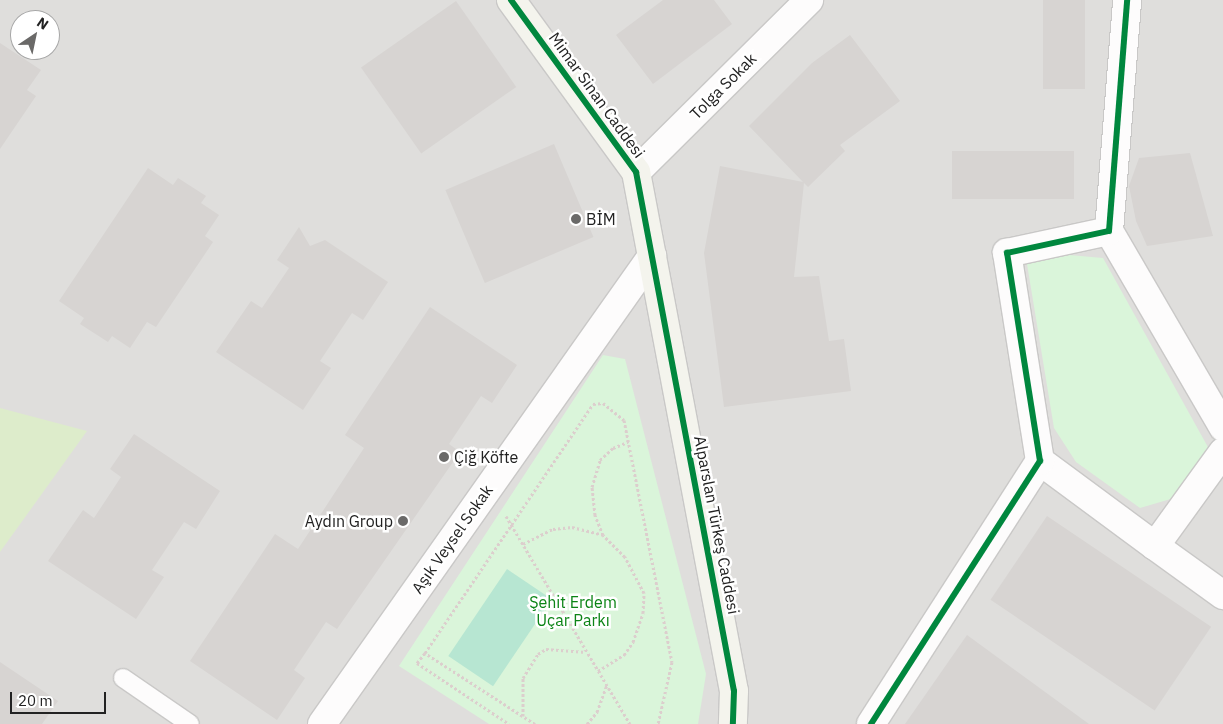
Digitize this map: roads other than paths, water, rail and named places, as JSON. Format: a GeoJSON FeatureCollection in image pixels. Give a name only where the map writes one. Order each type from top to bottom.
{"type":"FeatureCollection","features":[{"type":"Feature","properties":{"kind":"street","name":"Mimar Sinan Caddesi"},"geometry":{"type":"LineString","coordinates":[[511,0],[636,172],[667,332]]}},
{"type":"Feature","properties":{"kind":"street","name":"Tolga Sokak"},"geometry":{"type":"LineString","coordinates":[[636,172],[809,0]]}},
{"type":"Feature","properties":{"kind":"street"},"geometry":{"type":"LineString","coordinates":[[1127,0],[1108,231],[1223,427]]}},
{"type":"Feature","properties":{"kind":"street"},"geometry":{"type":"LineString","coordinates":[[871,724],[1040,461],[1007,254],[1108,231]]}},
{"type":"Feature","properties":{"kind":"street","name":"Aşık Veysel Sokak"},"geometry":{"type":"LineString","coordinates":[[322,724],[652,256]]}},
{"type":"Feature","properties":{"kind":"street","name":"Alparslan Türkeş Caddesi"},"geometry":{"type":"LineString","coordinates":[[667,332],[734,690],[733,724]]}},
{"type":"Feature","properties":{"kind":"street"},"geometry":{"type":"LineString","coordinates":[[1155,546],[1223,452]]}},
{"type":"Feature","properties":{"kind":"street"},"geometry":{"type":"LineString","coordinates":[[1040,461],[1223,595]]}},
{"type":"Feature","properties":{"kind":"lane"},"geometry":{"type":"LineString","coordinates":[[123,678],[190,724]]}},
{"type":"Feature","properties":{"kind":"place","name":"BİM"},"geometry":{"type":"Point","coordinates":[576,219]}},
{"type":"Feature","properties":{"kind":"place","name":"Çiğ Köfte"},"geometry":{"type":"Point","coordinates":[444,457]}},
{"type":"Feature","properties":{"kind":"place","name":"Aydın Group"},"geometry":{"type":"Point","coordinates":[403,521]}},
{"type":"Feature","properties":{"kind":"park label","name":"Şehit Erdem Uçar Parkı"},"geometry":{"type":"Point","coordinates":[573,611]}}]}
